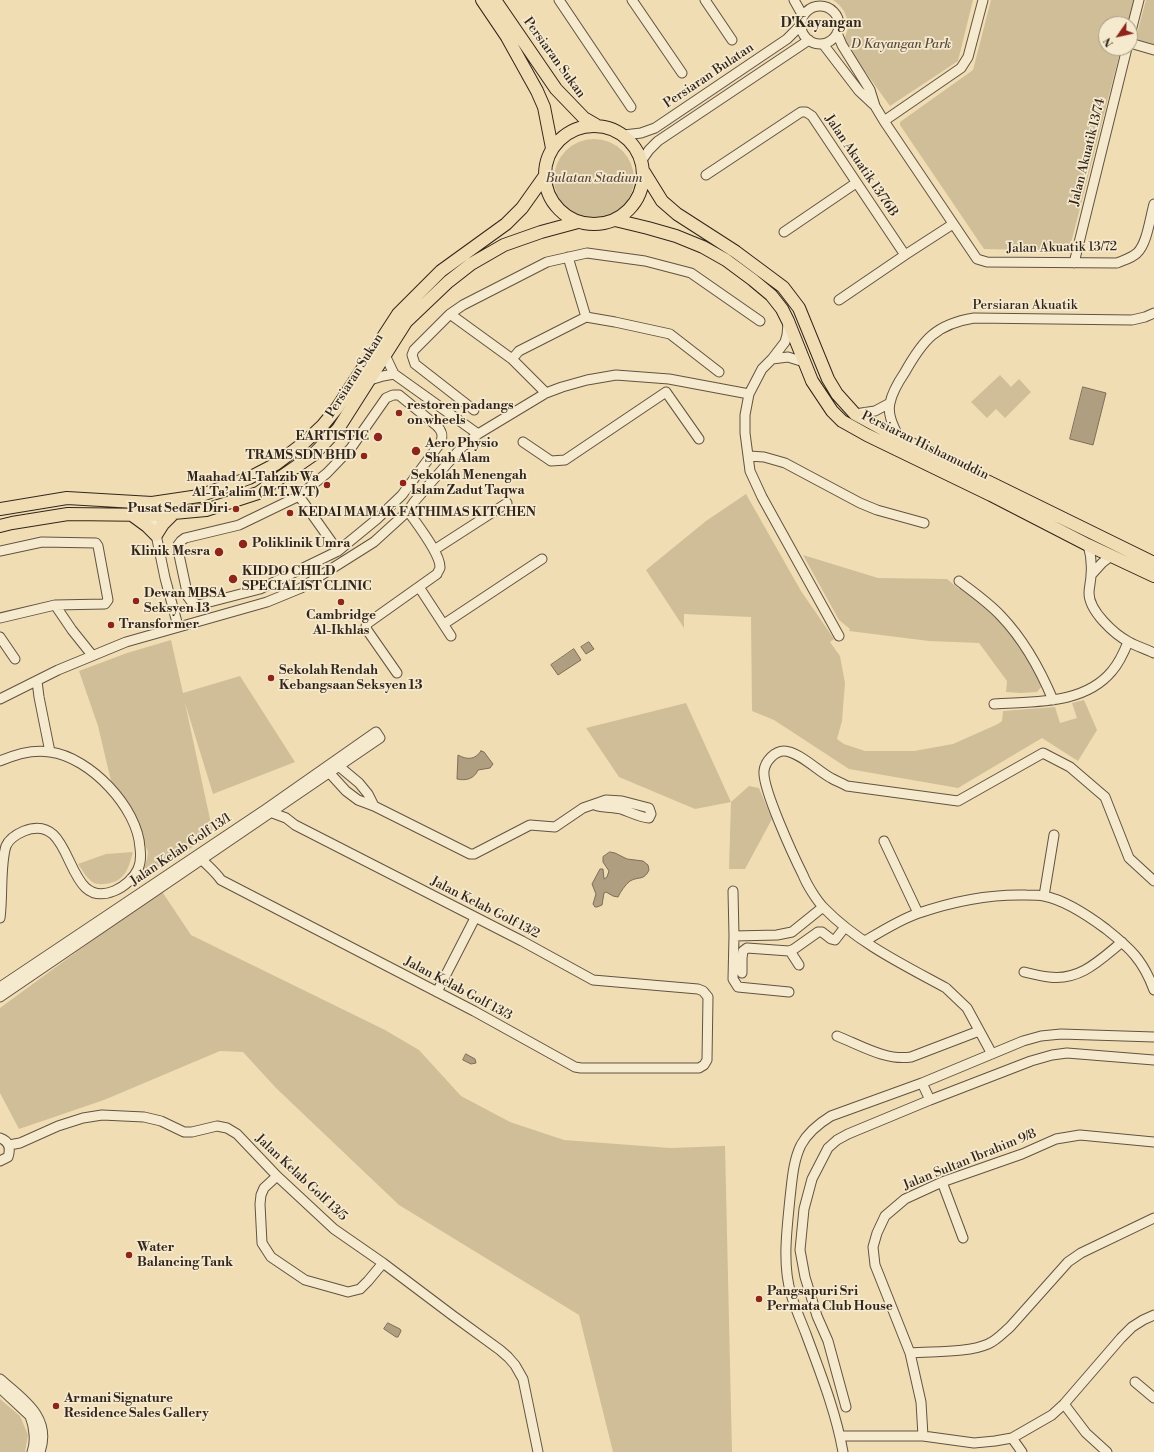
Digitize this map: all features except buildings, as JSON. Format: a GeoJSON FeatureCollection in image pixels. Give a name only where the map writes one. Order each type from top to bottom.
{"type":"FeatureCollection","features":[{"type":"Feature","properties":{"kind":"main road","name":"Persiaran Sukan"},"geometry":{"type":"LineString","coordinates":[[482,0],[507,38],[538,91],[544,107],[552,148]]}},
{"type":"Feature","properties":{"kind":"main road","name":"Persiaran Sukan"},"geometry":{"type":"LineString","coordinates":[[495,0],[556,89],[584,118],[596,125]]}},
{"type":"Feature","properties":{"kind":"main road"},"geometry":{"type":"LineString","coordinates":[[596,125],[611,128],[624,135],[636,148],[643,166],[642,187],[637,201],[627,212],[615,220],[603,224],[591,225],[578,222],[565,215],[554,205],[547,192],[544,177],[547,157],[552,148],[564,135],[579,127],[596,125]]}},
{"type":"Feature","properties":{"kind":"main road","name":"Persiaran Hishamuddin"},"geometry":{"type":"LineString","coordinates":[[643,166],[662,201],[677,214],[736,252],[783,287],[799,308],[828,379],[836,394],[855,414],[899,438],[1154,563]]}},
{"type":"Feature","properties":{"kind":"main road","name":"Persiaran Sukan"},"geometry":{"type":"LineString","coordinates":[[0,509],[67,498],[152,503],[199,496],[249,478],[276,464],[305,442],[323,425],[337,408],[398,314],[441,271],[506,224],[522,208],[544,177]]}},
{"type":"Feature","properties":{"kind":"main road","name":"Persiaran Hishamuddin"},"geometry":{"type":"LineString","coordinates":[[615,220],[676,236],[703,247],[726,260],[770,295],[782,309],[788,321],[812,381],[832,411],[842,421],[866,435],[1154,576]]}},
{"type":"Feature","properties":{"kind":"main road","name":"Persiaran Sukan"},"geometry":{"type":"LineString","coordinates":[[0,526],[68,514],[152,515],[206,510],[258,493],[313,456],[338,429],[406,322],[448,282],[471,264],[504,245],[541,232],[578,222]]}},
{"type":"Feature","properties":{"kind":"main road"},"geometry":{"type":"LineString","coordinates":[[137,502],[148,509],[152,515],[155,510],[165,501]]}},
{"type":"Feature","properties":{"kind":"main road"},"geometry":{"type":"LineString","coordinates":[[132,515],[156,535],[163,524],[173,514]]}},
{"type":"Feature","properties":{"kind":"street"},"geometry":{"type":"LineString","coordinates":[[559,0],[631,107]]}},
{"type":"Feature","properties":{"kind":"street"},"geometry":{"type":"LineString","coordinates":[[632,0],[682,73]]}},
{"type":"Feature","properties":{"kind":"street"},"geometry":{"type":"LineString","coordinates":[[705,0],[732,40]]}},
{"type":"Feature","properties":{"kind":"street"},"geometry":{"type":"LineString","coordinates":[[794,0],[802,20],[803,33],[809,40],[818,44],[829,42],[837,33],[839,27],[839,21],[832,10],[812,3],[802,20]]}},
{"type":"Feature","properties":{"kind":"street"},"geometry":{"type":"LineString","coordinates":[[884,121],[961,68],[968,57],[983,0]]}},
{"type":"Feature","properties":{"kind":"street"},"geometry":{"type":"LineString","coordinates":[[1135,16],[1139,0]]}},
{"type":"Feature","properties":{"kind":"street","name":"Persiaran Bulatan"},"geometry":{"type":"LineString","coordinates":[[624,135],[641,133],[655,128],[788,39],[802,20]]}},
{"type":"Feature","properties":{"kind":"street"},"geometry":{"type":"LineString","coordinates":[[837,33],[842,45],[870,90],[875,106],[884,121],[953,224],[839,300]]}},
{"type":"Feature","properties":{"kind":"street","name":"Persiaran Bulatan"},"geometry":{"type":"LineString","coordinates":[[643,166],[649,150],[658,141],[809,40]]}},
{"type":"Feature","properties":{"kind":"street"},"geometry":{"type":"LineString","coordinates":[[823,44],[859,91],[875,106]]}},
{"type":"Feature","properties":{"kind":"street"},"geometry":{"type":"LineString","coordinates":[[1138,45],[1154,50]]}},
{"type":"Feature","properties":{"kind":"street","name":"Jalan Akuatik 13/74"},"geometry":{"type":"LineString","coordinates":[[1074,263],[1125,56]]}},
{"type":"Feature","properties":{"kind":"street","name":"Jalan Akuatik 13/76B"},"geometry":{"type":"LineString","coordinates":[[706,176],[801,112],[806,112],[812,116],[905,255]]}},
{"type":"Feature","properties":{"kind":"street"},"geometry":{"type":"LineString","coordinates":[[784,232],[856,183]]}},
{"type":"Feature","properties":{"kind":"street","name":"Jalan Akuatik 13/72"},"geometry":{"type":"LineString","coordinates":[[953,224],[977,259],[982,261],[1117,263],[1130,258],[1143,246],[1154,204]]}},
{"type":"Feature","properties":{"kind":"street"},"geometry":{"type":"LineString","coordinates":[[474,410],[415,364],[412,355],[414,350],[450,314],[463,304],[547,262],[587,253],[644,261],[691,273],[760,321]]}},
{"type":"Feature","properties":{"kind":"street"},"geometry":{"type":"LineString","coordinates":[[568,257],[586,317]]}},
{"type":"Feature","properties":{"kind":"street","name":"Persiaran Akuatik"},"geometry":{"type":"LineString","coordinates":[[890,403],[915,354],[926,340],[940,329],[954,322],[974,318],[1132,320],[1154,313]]}},
{"type":"Feature","properties":{"kind":"street"},"geometry":{"type":"LineString","coordinates":[[450,314],[512,359],[546,393]]}},
{"type":"Feature","properties":{"kind":"street"},"geometry":{"type":"LineString","coordinates":[[512,359],[519,351],[586,317],[670,334],[719,372]]}},
{"type":"Feature","properties":{"kind":"street"},"geometry":{"type":"LineString","coordinates":[[788,321],[785,342],[762,369],[749,394],[745,414],[745,433],[750,471],[762,497],[839,636]]}},
{"type":"Feature","properties":{"kind":"street"},"geometry":{"type":"LineString","coordinates":[[384,355],[394,374],[478,434]]}},
{"type":"Feature","properties":{"kind":"street"},"geometry":{"type":"LineString","coordinates":[[772,359],[788,357],[804,362]]}},
{"type":"Feature","properties":{"kind":"street"},"geometry":{"type":"LineString","coordinates":[[370,380],[394,374]]}},
{"type":"Feature","properties":{"kind":"street"},"geometry":{"type":"LineString","coordinates":[[0,699],[92,655],[126,642],[178,626],[267,602],[301,588],[374,542],[408,511],[414,502],[461,448],[478,434],[546,393],[587,380],[616,375],[670,379],[749,394]]}},
{"type":"Feature","properties":{"kind":"street"},"geometry":{"type":"LineString","coordinates":[[523,442],[551,461],[565,460],[666,392],[670,379]]}},
{"type":"Feature","properties":{"kind":"street"},"geometry":{"type":"LineString","coordinates":[[666,392],[699,439]]}},
{"type":"Feature","properties":{"kind":"street"},"geometry":{"type":"LineString","coordinates":[[403,398],[407,395],[423,394]]}},
{"type":"Feature","properties":{"kind":"street"},"geometry":{"type":"LineString","coordinates":[[393,395],[399,395],[403,398],[437,426],[441,431],[442,442],[402,495],[377,519],[338,551],[260,589],[198,605],[191,601],[188,597],[178,550],[178,545],[181,541],[185,538],[239,525],[299,496],[327,473],[351,448],[386,398],[393,395]]}},
{"type":"Feature","properties":{"kind":"street"},"geometry":{"type":"LineString","coordinates":[[855,414],[875,411],[890,403],[891,420],[899,438]]}},
{"type":"Feature","properties":{"kind":"street"},"geometry":{"type":"LineString","coordinates":[[748,456],[764,457],[785,463],[840,493],[877,510],[924,523]]}},
{"type":"Feature","properties":{"kind":"street"},"geometry":{"type":"LineString","coordinates":[[402,495],[414,502]]}},
{"type":"Feature","properties":{"kind":"street"},"geometry":{"type":"LineString","coordinates":[[299,496],[338,551]]}},
{"type":"Feature","properties":{"kind":"street"},"geometry":{"type":"LineString","coordinates":[[434,550],[507,503]]}},
{"type":"Feature","properties":{"kind":"street"},"geometry":{"type":"LineString","coordinates":[[397,673],[367,630],[366,626],[368,623],[437,574],[440,568],[439,561],[434,550],[408,511]]}},
{"type":"Feature","properties":{"kind":"street"},"geometry":{"type":"LineString","coordinates":[[152,515],[178,626]]}},
{"type":"Feature","properties":{"kind":"street"},"geometry":{"type":"LineString","coordinates":[[0,551],[42,542],[96,543],[98,546],[108,600],[105,604],[56,605],[0,618]]}},
{"type":"Feature","properties":{"kind":"street"},"geometry":{"type":"LineString","coordinates":[[1088,545],[1092,574],[1089,594],[1091,603],[1099,617],[1111,629],[1128,642],[1154,653]]}},
{"type":"Feature","properties":{"kind":"street"},"geometry":{"type":"LineString","coordinates":[[161,556],[178,550]]}},
{"type":"Feature","properties":{"kind":"street"},"geometry":{"type":"LineString","coordinates":[[1092,574],[1102,562],[1111,556]]}},
{"type":"Feature","properties":{"kind":"street"},"geometry":{"type":"LineString","coordinates":[[444,624],[542,559]]}},
{"type":"Feature","properties":{"kind":"street"},"geometry":{"type":"LineString","coordinates":[[959,581],[1000,615],[1021,638],[1044,678],[1053,700]]}},
{"type":"Feature","properties":{"kind":"street"},"geometry":{"type":"LineString","coordinates":[[420,587],[451,636]]}},
{"type":"Feature","properties":{"kind":"street"},"geometry":{"type":"LineString","coordinates":[[260,589],[267,602]]}},
{"type":"Feature","properties":{"kind":"street"},"geometry":{"type":"LineString","coordinates":[[56,605],[72,630],[92,655]]}},
{"type":"Feature","properties":{"kind":"street"},"geometry":{"type":"LineString","coordinates":[[0,637],[15,659]]}},
{"type":"Feature","properties":{"kind":"street"},"geometry":{"type":"LineString","coordinates":[[994,704],[1053,700],[1076,696],[1096,686],[1112,672],[1122,657],[1128,642]]}},
{"type":"Feature","properties":{"kind":"street"},"geometry":{"type":"LineString","coordinates":[[37,680],[50,752]]}},
{"type":"Feature","properties":{"kind":"street","name":"Jalan Kelab Golf 13/1"},"geometry":{"type":"LineString","coordinates":[[0,986],[200,857],[336,764],[376,732]]}},
{"type":"Feature","properties":{"kind":"street"},"geometry":{"type":"LineString","coordinates":[[992,1054],[967,1008],[946,988],[865,941],[845,927],[823,907],[803,876],[768,795],[764,779],[764,770],[767,762],[775,754],[782,751],[791,752],[830,778],[847,786],[958,801],[1043,753],[1070,767],[1105,797],[1129,858],[1154,881]]}},
{"type":"Feature","properties":{"kind":"street"},"geometry":{"type":"LineString","coordinates":[[0,761],[21,754],[50,752],[62,755],[77,762],[106,783],[129,813],[137,830],[141,857],[138,869],[129,882],[106,894],[95,893],[86,889],[78,878],[59,840],[44,830],[32,828],[15,836],[6,846],[2,864],[2,901],[0,918]]}},
{"type":"Feature","properties":{"kind":"street"},"geometry":{"type":"LineString","coordinates":[[336,764],[359,783],[368,794],[374,806]]}},
{"type":"Feature","properties":{"kind":"street"},"geometry":{"type":"LineString","coordinates":[[327,770],[346,791],[358,800],[374,806],[470,854],[474,854],[530,825],[555,827],[583,808],[606,800],[649,808],[651,814],[649,818],[644,818],[620,809],[595,805]]}},
{"type":"Feature","properties":{"kind":"street","name":"Jalan Kelab Golf 13/2"},"geometry":{"type":"LineString","coordinates":[[268,811],[286,818],[295,825],[522,941],[594,980],[698,989],[703,991],[708,997],[707,1060],[704,1065]]}},
{"type":"Feature","properties":{"kind":"street"},"geometry":{"type":"LineString","coordinates":[[1044,896],[1054,835]]}},
{"type":"Feature","properties":{"kind":"street"},"geometry":{"type":"LineString","coordinates":[[884,841],[918,913]]}},
{"type":"Feature","properties":{"kind":"street"},"geometry":{"type":"LineString","coordinates":[[0,997],[200,857]]}},
{"type":"Feature","properties":{"kind":"street","name":"Jalan Kelab Golf 13/3"},"geometry":{"type":"LineString","coordinates":[[200,857],[215,871],[221,880],[474,1011],[575,1066],[581,1068],[699,1068],[704,1065]]}},
{"type":"Feature","properties":{"kind":"street"},"geometry":{"type":"LineString","coordinates":[[734,891],[732,979],[738,987],[789,992]]}},
{"type":"Feature","properties":{"kind":"street"},"geometry":{"type":"LineString","coordinates":[[865,941],[918,913],[979,897],[1015,895],[1044,896],[1078,911],[1100,925],[1122,942],[1151,973],[1154,990]]}},
{"type":"Feature","properties":{"kind":"street"},"geometry":{"type":"LineString","coordinates":[[734,936],[777,935],[792,932],[823,907]]}},
{"type":"Feature","properties":{"kind":"street"},"geometry":{"type":"LineString","coordinates":[[436,992],[475,918]]}},
{"type":"Feature","properties":{"kind":"street"},"geometry":{"type":"LineString","coordinates":[[742,973],[743,951],[747,948],[790,951],[818,932],[822,932],[831,939],[835,940],[845,927]]}},
{"type":"Feature","properties":{"kind":"street"},"geometry":{"type":"LineString","coordinates":[[1024,972],[1050,977],[1077,974],[1092,966],[1122,942]]}},
{"type":"Feature","properties":{"kind":"street"},"geometry":{"type":"LineString","coordinates":[[790,951],[799,965]]}},
{"type":"Feature","properties":{"kind":"street"},"geometry":{"type":"LineString","coordinates":[[837,1036],[891,1057],[901,1058],[911,1056],[979,1031]]}},
{"type":"Feature","properties":{"kind":"street"},"geometry":{"type":"LineString","coordinates":[[843,1452],[840,1436],[817,1363],[791,1294],[786,1262],[794,1168],[800,1146],[808,1133],[819,1123],[831,1116],[922,1083],[1023,1041],[1061,1034],[1154,1037]]}},
{"type":"Feature","properties":{"kind":"street"},"geometry":{"type":"LineString","coordinates":[[846,1407],[828,1341],[817,1316],[805,1277],[800,1250],[804,1209],[812,1179],[828,1148],[837,1140],[848,1134],[1030,1061],[1052,1055],[1067,1053],[1154,1060]]}},
{"type":"Feature","properties":{"kind":"street"},"geometry":{"type":"LineString","coordinates":[[922,1083],[930,1100]]}},
{"type":"Feature","properties":{"kind":"street","name":"Jalan Kelab Golf 13/5"},"geometry":{"type":"LineString","coordinates":[[9,1145],[20,1143],[58,1126],[83,1118],[102,1115],[144,1117],[161,1121],[184,1132],[217,1126],[227,1128],[237,1134],[277,1176],[334,1228],[500,1350],[515,1365],[523,1379],[538,1452]]}},
{"type":"Feature","properties":{"kind":"street","name":"Jalan Sultan Ibrahim 9/8"},"geometry":{"type":"LineString","coordinates":[[923,1436],[921,1402],[910,1353],[875,1265],[874,1247],[877,1233],[885,1216],[905,1199],[942,1182],[1022,1154],[1056,1139],[1080,1135],[1154,1142]]}},
{"type":"Feature","properties":{"kind":"street"},"geometry":{"type":"LineString","coordinates":[[0,1138],[4,1139],[9,1145],[9,1153],[4,1159]]}},
{"type":"Feature","properties":{"kind":"street","name":"Jalan Kelab Golf 13/5"},"geometry":{"type":"LineString","coordinates":[[4,1159],[20,1143]]}},
{"type":"Feature","properties":{"kind":"street"},"geometry":{"type":"LineString","coordinates":[[277,1176],[264,1188],[261,1194],[260,1204],[262,1243],[271,1257],[305,1280],[348,1292],[360,1289],[383,1263]]}},
{"type":"Feature","properties":{"kind":"street"},"geometry":{"type":"LineString","coordinates":[[942,1182],[963,1238]]}},
{"type":"Feature","properties":{"kind":"street"},"geometry":{"type":"LineString","coordinates":[[910,1353],[970,1349],[988,1344],[1000,1337],[1010,1327],[1068,1262],[1081,1253],[1154,1218]]}},
{"type":"Feature","properties":{"kind":"street"},"geometry":{"type":"LineString","coordinates":[[788,1279],[805,1277]]}},
{"type":"Feature","properties":{"kind":"street"},"geometry":{"type":"LineString","coordinates":[[840,1436],[923,1436],[974,1443],[995,1442],[1012,1438],[1044,1421],[1064,1404],[1132,1327],[1154,1315]]}},
{"type":"Feature","properties":{"kind":"street"},"geometry":{"type":"LineString","coordinates":[[0,1379],[30,1405],[39,1418],[42,1445],[40,1452]]}},
{"type":"Feature","properties":{"kind":"street"},"geometry":{"type":"LineString","coordinates":[[1135,1382],[1154,1398]]}},
{"type":"Feature","properties":{"kind":"street"},"geometry":{"type":"LineString","coordinates":[[0,1388],[30,1416],[33,1421],[34,1441],[32,1452]]}},
{"type":"Feature","properties":{"kind":"street"},"geometry":{"type":"LineString","coordinates":[[1064,1404],[1086,1432],[1107,1452]]}},
{"type":"Feature","properties":{"kind":"street"},"geometry":{"type":"LineString","coordinates":[[1012,1438],[1022,1452]]}},
{"type":"Feature","properties":{"kind":"green space","name":"D Kayangan Park"},"geometry":{"type":"Polygon","coordinates":[[[833,0],[973,0],[958,61],[890,106],[843,41],[848,24],[842,8],[833,0]]]}},
{"type":"Feature","properties":{"kind":"green space"},"geometry":{"type":"Polygon","coordinates":[[[991,0],[1134,0],[1130,16],[1098,16],[1098,56],[1119,56],[1070,247],[1065,251],[984,249],[900,125],[900,122],[973,70],[991,0]]]}},
{"type":"Feature","properties":{"kind":"green space"},"geometry":{"type":"Polygon","coordinates":[[[1146,0],[1154,0],[1154,46],[1138,42],[1138,30],[1146,0]]]}},
{"type":"Feature","properties":{"kind":"green space","name":"Bulatan Stadium"},"geometry":{"type":"Polygon","coordinates":[[[586,139],[602,139],[623,150],[634,171],[634,187],[623,208],[602,219],[586,219],[572,213],[565,208],[560,201],[554,187],[554,171],[560,157],[565,150],[572,145],[586,139]]]}},
{"type":"Feature","properties":{"kind":"green space"},"geometry":{"type":"Polygon","coordinates":[[[1000,375],[1011,387],[1019,379],[1031,392],[1005,418],[996,409],[987,418],[971,402],[1000,375]]]}},
{"type":"Feature","properties":{"kind":"green space"},"geometry":{"type":"Polygon","coordinates":[[[746,494],[801,591],[834,639],[830,642],[840,656],[845,683],[842,721],[837,739],[844,744],[865,751],[914,751],[953,744],[998,724],[1002,721],[1003,711],[1055,707],[1060,723],[1077,718],[1072,703],[1084,700],[1097,730],[1078,761],[1042,738],[958,788],[849,769],[774,720],[752,711],[751,617],[684,614],[684,628],[646,570],[706,521],[746,494]]]}},
{"type":"Feature","properties":{"kind":"green space"},"geometry":{"type":"Polygon","coordinates":[[[803,555],[878,578],[947,579],[959,589],[961,586],[1004,623],[1029,660],[1042,686],[1037,692],[1006,692],[1007,681],[979,643],[929,641],[849,631],[850,629],[839,620],[803,555]]]}},
{"type":"Feature","properties":{"kind":"green space"},"geometry":{"type":"Polygon","coordinates":[[[171,640],[183,693],[240,676],[295,762],[213,794],[185,703],[213,833],[133,887],[143,872],[148,852],[139,829],[112,785],[98,726],[79,671],[127,653],[171,640]]]}},
{"type":"Feature","properties":{"kind":"green space"},"geometry":{"type":"Polygon","coordinates":[[[686,703],[731,802],[695,809],[619,777],[586,728],[686,703]]]}},
{"type":"Feature","properties":{"kind":"green space"},"geometry":{"type":"Polygon","coordinates":[[[749,786],[759,788],[772,819],[745,869],[729,869],[731,802],[749,786]]]}},
{"type":"Feature","properties":{"kind":"green space"},"geometry":{"type":"Polygon","coordinates":[[[133,852],[126,872],[120,879],[110,883],[100,884],[92,882],[78,864],[106,854],[133,852]]]}},
{"type":"Feature","properties":{"kind":"green space"},"geometry":{"type":"Polygon","coordinates":[[[161,890],[191,935],[385,1030],[419,1050],[461,1096],[510,1122],[564,1140],[670,1148],[725,1146],[732,1452],[613,1452],[579,1315],[399,1205],[276,1088],[243,1052],[220,1051],[104,1100],[19,1129],[0,1093],[0,1008],[161,890]]]}},
{"type":"Feature","properties":{"kind":"green space"},"geometry":{"type":"Polygon","coordinates":[[[0,1399],[20,1416],[28,1435],[25,1452],[0,1452],[0,1399]]]}},
{"type":"Feature","properties":{"kind":"shaded area"},"geometry":{"type":"Polygon","coordinates":[[[1083,387],[1106,393],[1093,445],[1070,439],[1083,387]]]}},
{"type":"Feature","properties":{"kind":"shaded area"},"geometry":{"type":"Polygon","coordinates":[[[589,642],[594,649],[586,654],[581,647],[589,642]]]}},
{"type":"Feature","properties":{"kind":"shaded area"},"geometry":{"type":"Polygon","coordinates":[[[574,649],[581,660],[558,675],[551,665],[574,649]]]}},
{"type":"Feature","properties":{"kind":"shaded area"},"geometry":{"type":"Polygon","coordinates":[[[481,751],[484,752],[493,764],[490,768],[478,770],[469,779],[457,779],[458,755],[465,758],[473,758],[481,751]]]}},
{"type":"Feature","properties":{"kind":"shaded area"},"geometry":{"type":"Polygon","coordinates":[[[610,852],[627,859],[643,861],[648,865],[649,870],[645,876],[630,881],[623,888],[618,897],[606,892],[604,893],[602,905],[595,907],[593,904],[596,894],[592,884],[600,869],[603,869],[604,879],[607,877],[609,871],[603,862],[603,857],[610,852]]]}},
{"type":"Feature","properties":{"kind":"shaded area"},"geometry":{"type":"Polygon","coordinates":[[[466,1054],[475,1059],[476,1063],[471,1064],[463,1060],[466,1054]]]}},
{"type":"Feature","properties":{"kind":"shaded area"},"geometry":{"type":"Polygon","coordinates":[[[388,1323],[400,1329],[401,1331],[398,1337],[384,1329],[388,1323]]]}},
{"type":"Feature","properties":{"kind":"place","name":"restoren padangs on wheels"},"geometry":{"type":"Point","coordinates":[399,413]}},
{"type":"Feature","properties":{"kind":"place","name":"EARTISTIC"},"geometry":{"type":"Point","coordinates":[378,437]}},
{"type":"Feature","properties":{"kind":"place","name":"Aero Physio Shah Alam"},"geometry":{"type":"Point","coordinates":[416,451]}},
{"type":"Feature","properties":{"kind":"place","name":"TRAMS SDN BHD"},"geometry":{"type":"Point","coordinates":[364,456]}},
{"type":"Feature","properties":{"kind":"place","name":"Sekolah Menengah Islam Zadut Taqwa"},"geometry":{"type":"Point","coordinates":[403,483]}},
{"type":"Feature","properties":{"kind":"place","name":"Maahad Al-Tahzib Wa Al-Ta’alim (M.T.W.T)"},"geometry":{"type":"Point","coordinates":[327,485]}},
{"type":"Feature","properties":{"kind":"place","name":"Pusat Sedar Diri"},"geometry":{"type":"Point","coordinates":[236,509]}},
{"type":"Feature","properties":{"kind":"place","name":"KEDAI MAMAK FATHIMAS KITCHEN"},"geometry":{"type":"Point","coordinates":[290,513]}},
{"type":"Feature","properties":{"kind":"place","name":"Poliklinik Umra"},"geometry":{"type":"Point","coordinates":[243,544]}},
{"type":"Feature","properties":{"kind":"place","name":"Klinik Mesra"},"geometry":{"type":"Point","coordinates":[219,552]}},
{"type":"Feature","properties":{"kind":"place","name":"KIDDO CHILD SPECIALIST CLINIC"},"geometry":{"type":"Point","coordinates":[233,579]}},
{"type":"Feature","properties":{"kind":"place","name":"Dewan MBSA Seksyen 13"},"geometry":{"type":"Point","coordinates":[136,601]}},
{"type":"Feature","properties":{"kind":"place","name":"Cambridge Al-Ikhlas"},"geometry":{"type":"Point","coordinates":[341,602]}},
{"type":"Feature","properties":{"kind":"place","name":"Transformer"},"geometry":{"type":"Point","coordinates":[111,625]}},
{"type":"Feature","properties":{"kind":"place","name":"Sekolah Rendah Kebangsaan Seksyen 13"},"geometry":{"type":"Point","coordinates":[271,678]}},
{"type":"Feature","properties":{"kind":"place","name":"Water Balancing Tank"},"geometry":{"type":"Point","coordinates":[129,1255]}},
{"type":"Feature","properties":{"kind":"place","name":"Pangsapuri Sri Permata Club House"},"geometry":{"type":"Point","coordinates":[759,1299]}},
{"type":"Feature","properties":{"kind":"place","name":"Armani Signature Residence Sales Gallery"},"geometry":{"type":"Point","coordinates":[56,1406]}},
{"type":"Feature","properties":{"kind":"district","name":"D'Kayangan"},"geometry":{"type":"Point","coordinates":[821,24]}}]}
